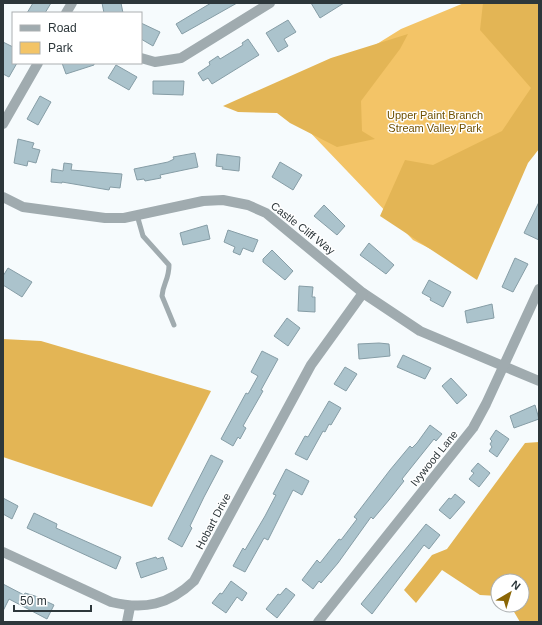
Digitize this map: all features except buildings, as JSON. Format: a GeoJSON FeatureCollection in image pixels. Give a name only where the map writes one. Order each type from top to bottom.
{"type":"FeatureCollection","features":[{"type":"Feature","properties":{"kind":"street"},"geometry":{"type":"LineString","coordinates":[[67,12],[72,3]]}},
{"type":"Feature","properties":{"kind":"street"},"geometry":{"type":"LineString","coordinates":[[142,58],[155,62],[181,58],[270,3]]}},
{"type":"Feature","properties":{"kind":"street"},"geometry":{"type":"LineString","coordinates":[[3,124],[37,64]]}},
{"type":"Feature","properties":{"kind":"street","name":"Castle Cliff Way"},"geometry":{"type":"LineString","coordinates":[[3,197],[23,207],[105,218],[124,218],[203,201],[223,200],[248,205],[266,213],[290,231],[363,293],[420,331],[502,367],[539,381]]}},
{"type":"Feature","properties":{"kind":"street","name":"Ivywood Lane"},"geometry":{"type":"LineString","coordinates":[[318,622],[473,428],[486,404],[539,290]]}},
{"type":"Feature","properties":{"kind":"street","name":"Hobart Drive"},"geometry":{"type":"LineString","coordinates":[[3,552],[111,602],[130,607],[149,606],[167,600],[182,592],[194,581],[311,365],[363,293]]}},
{"type":"Feature","properties":{"kind":"street"},"geometry":{"type":"LineString","coordinates":[[126,622],[130,607]]}},
{"type":"Feature","properties":{"kind":"lane"},"geometry":{"type":"LineString","coordinates":[[137,215],[143,236],[168,265],[169,277],[162,296],[174,325]]}},
{"type":"Feature","properties":{"kind":"green space","name":"Upper Paint Branch Stream Valley Park"},"geometry":{"type":"Polygon","coordinates":[[[464,3],[539,3],[539,144],[520,167],[468,268],[413,240],[282,103],[401,29],[464,3]]]}},
{"type":"Feature","properties":{"kind":"shaded area"},"geometry":{"type":"Polygon","coordinates":[[[483,3],[539,3],[539,149],[528,163],[477,280],[380,216],[405,160],[433,165],[502,131],[531,88],[480,30],[483,3]]]}},
{"type":"Feature","properties":{"kind":"shaded area"},"geometry":{"type":"Polygon","coordinates":[[[408,34],[400,49],[361,101],[362,131],[375,139],[337,147],[290,123],[277,113],[238,112],[223,106],[331,58],[408,34]]]}},
{"type":"Feature","properties":{"kind":"shaded area"},"geometry":{"type":"Polygon","coordinates":[[[3,339],[41,341],[211,391],[152,507],[3,457],[3,339]]]}},
{"type":"Feature","properties":{"kind":"shaded area"},"geometry":{"type":"Polygon","coordinates":[[[539,442],[539,622],[520,622],[515,613],[530,613],[530,573],[490,573],[490,596],[480,595],[442,570],[416,603],[404,590],[432,555],[447,549],[525,443],[539,442]]]}}]}
